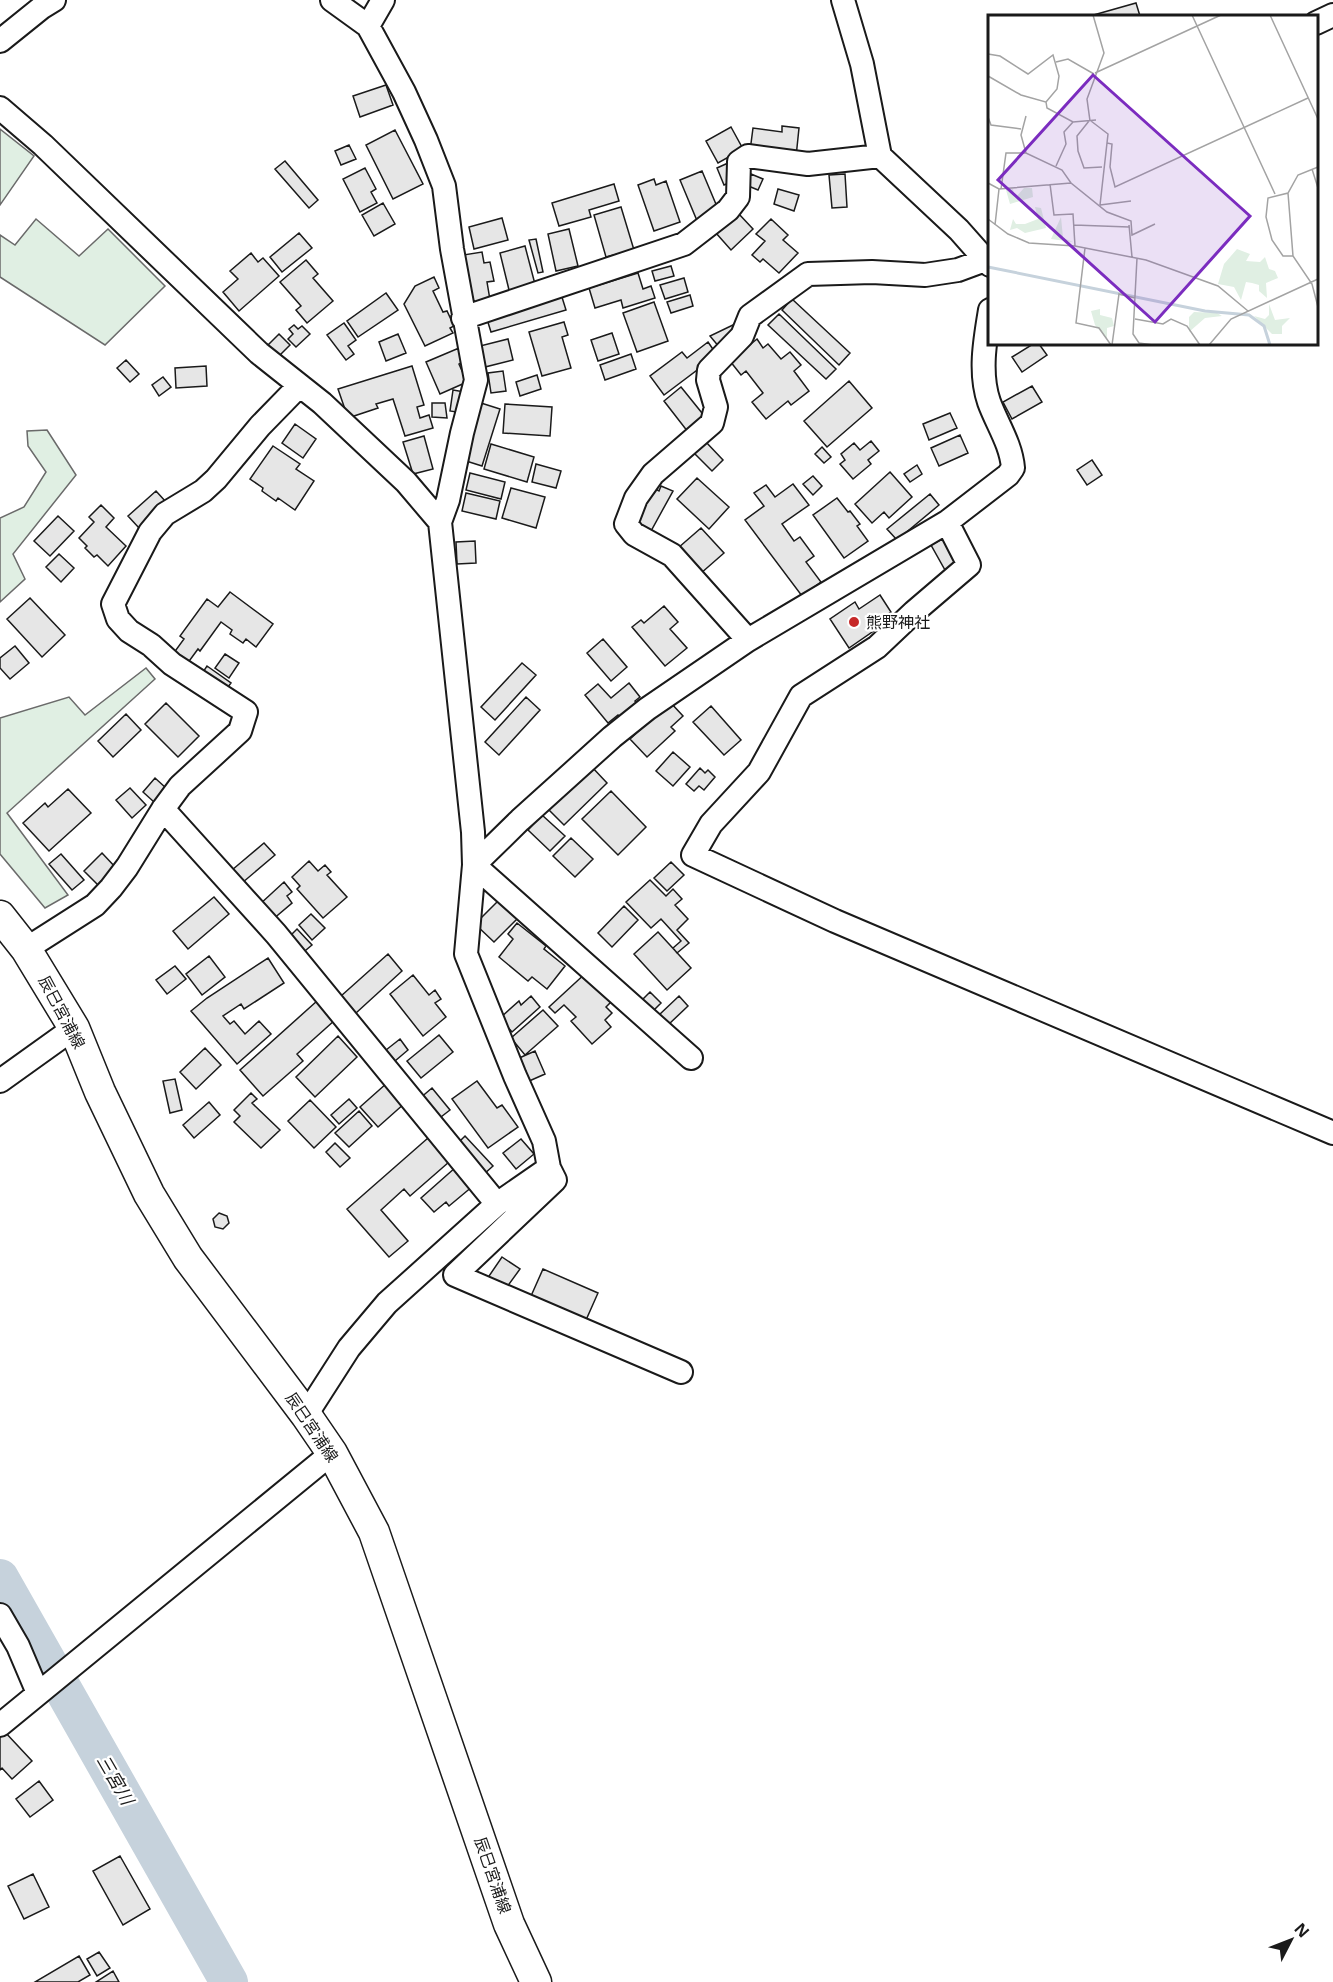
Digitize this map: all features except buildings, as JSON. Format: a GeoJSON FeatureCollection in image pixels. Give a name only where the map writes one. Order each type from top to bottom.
{"type":"FeatureCollection","features":[{"type":"Feature","properties":{"kind":"main road","name":"辰巳宮浦線"},"geometry":{"type":"LineString","coordinates":[[0,916],[26,949],[74,1028],[100,1092],[148,1194],[188,1258],[332,1453],[374,1532],[509,1924],[536,1982]]}},
{"type":"Feature","properties":{"kind":"street"},"geometry":{"type":"LineString","coordinates":[[0,41],[54,0]]}},
{"type":"Feature","properties":{"kind":"street"},"geometry":{"type":"LineString","coordinates":[[332,0],[368,26],[404,92],[444,186],[463,318],[476,380],[448,500],[440,522],[467,767],[474,865],[466,954],[544,1141],[549,1168],[555,1180],[455,1275],[681,1372]]}},
{"type":"Feature","properties":{"kind":"street"},"geometry":{"type":"LineString","coordinates":[[368,26],[383,0]]}},
{"type":"Feature","properties":{"kind":"street"},"geometry":{"type":"LineString","coordinates":[[748,640],[672,555],[634,534],[626,524],[636,498],[653,474],[712,423],[716,407],[708,380],[709,370],[742,336],[750,316],[808,274],[872,272],[924,275],[958,270],[987,262],[959,230],[880,156],[862,64],[843,0]]}},
{"type":"Feature","properties":{"kind":"street"},"geometry":{"type":"LineString","coordinates":[[1318,22],[1333,15]]}},
{"type":"Feature","properties":{"kind":"street"},"geometry":{"type":"LineString","coordinates":[[0,108],[44,145],[259,352],[322,403],[406,482],[440,522]]}},
{"type":"Feature","properties":{"kind":"street"},"geometry":{"type":"LineString","coordinates":[[463,318],[684,244],[728,210],[738,197],[739,162],[748,156],[808,164],[880,156]]}},
{"type":"Feature","properties":{"kind":"street"},"geometry":{"type":"LineString","coordinates":[[474,865],[612,737],[647,709],[748,640],[947,522],[1008,475],[1013,468],[1012,455],[989,401],[983,377],[988,322]]}},
{"type":"Feature","properties":{"kind":"street"},"geometry":{"type":"LineString","coordinates":[[26,949],[95,905],[127,867],[163,808],[180,786],[240,731],[246,712],[172,664],[151,645],[129,631],[118,619],[113,604],[150,532],[165,514],[210,485],[260,426],[299,386]]}},
{"type":"Feature","properties":{"kind":"street"},"geometry":{"type":"LineString","coordinates":[[947,522],[969,566],[914,612],[878,647],[801,696],[759,772],[711,824],[693,855],[846,926],[1333,1133]]}},
{"type":"Feature","properties":{"kind":"street"},"geometry":{"type":"LineString","coordinates":[[163,808],[276,934],[497,1204]]}},
{"type":"Feature","properties":{"kind":"street"},"geometry":{"type":"LineString","coordinates":[[474,865],[691,1058]]}},
{"type":"Feature","properties":{"kind":"street"},"geometry":{"type":"LineString","coordinates":[[0,1081],[74,1028]]}},
{"type":"Feature","properties":{"kind":"street"},"geometry":{"type":"LineString","coordinates":[[306,1415],[349,1348],[387,1303],[497,1204],[549,1168]]}},
{"type":"Feature","properties":{"kind":"street"},"geometry":{"type":"LineString","coordinates":[[0,1725],[332,1453]]}},
{"type":"Feature","properties":{"kind":"street"},"geometry":{"type":"LineString","coordinates":[[0,1615],[18,1646],[38,1694]]}},
{"type":"Feature","properties":{"kind":"green space"},"geometry":{"type":"Polygon","coordinates":[[[0,129],[34,156],[0,205],[0,129]]]}},
{"type":"Feature","properties":{"kind":"green space"},"geometry":{"type":"Polygon","coordinates":[[[36,219],[79,256],[108,229],[165,286],[105,345],[0,277],[0,235],[15,245],[36,219]]]}},
{"type":"Feature","properties":{"kind":"green space"},"geometry":{"type":"Polygon","coordinates":[[[47,430],[76,475],[13,554],[25,579],[0,602],[0,518],[24,507],[46,472],[28,446],[27,431],[47,430]]]}},
{"type":"Feature","properties":{"kind":"green space"},"geometry":{"type":"Polygon","coordinates":[[[146,668],[155,679],[7,813],[68,895],[45,908],[0,854],[0,718],[69,697],[85,715],[146,668]]]}},
{"type":"Feature","properties":{"kind":"waterway","name":"三宮川"},"geometry":{"type":"LineString","coordinates":[[0,1578],[229,1982]]}},
{"type":"Feature","properties":{"kind":"place","name":"熊野神社"},"geometry":{"type":"Point","coordinates":[854,622]}}]}
